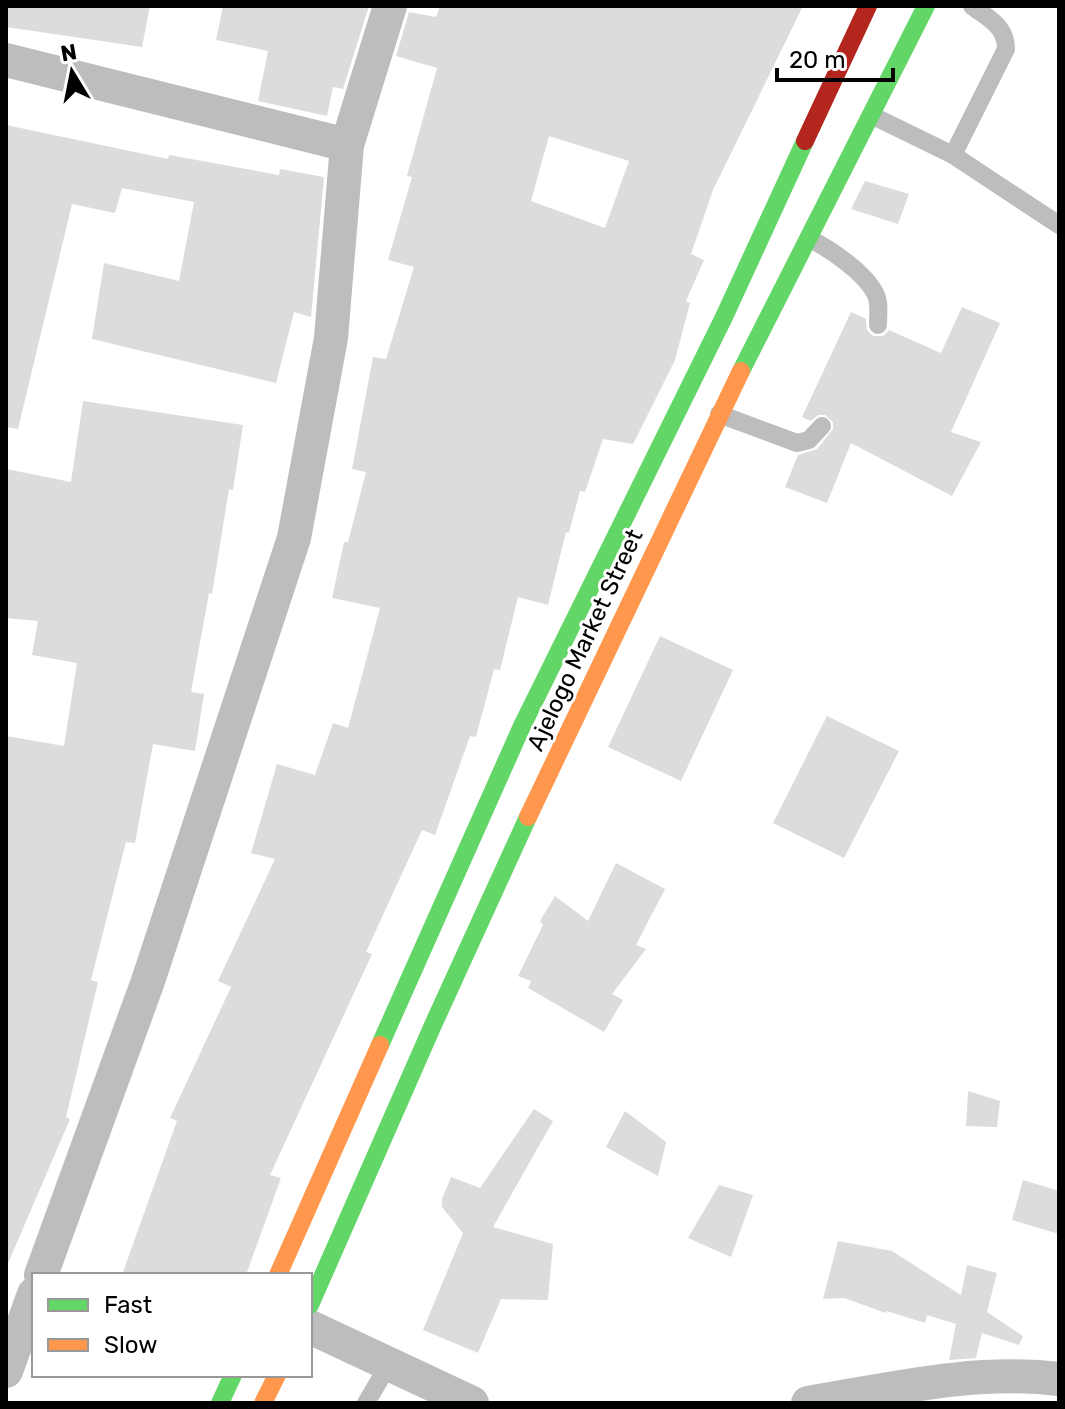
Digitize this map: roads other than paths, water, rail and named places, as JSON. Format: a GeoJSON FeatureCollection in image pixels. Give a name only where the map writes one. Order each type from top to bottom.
{"type":"FeatureCollection","features":[{"type":"Feature","properties":{"kind":"street"},"geometry":{"type":"LineString","coordinates":[[42,1273],[148,981],[294,538],[331,338],[347,145],[390,6]]}},
{"type":"Feature","properties":{"kind":"street","name":"Ajelogo Market Street"},"geometry":{"type":"LineString","coordinates":[[279,1273],[522,726],[724,317],[868,6]]}},
{"type":"Feature","properties":{"kind":"street","name":"Ajelogo Market Street"},"geometry":{"type":"LineString","coordinates":[[312,1300],[433,1025],[557,755],[719,414],[926,6]]}},
{"type":"Feature","properties":{"kind":"street"},"geometry":{"type":"LineString","coordinates":[[6,60],[347,145]]}},
{"type":"Feature","properties":{"kind":"street"},"geometry":{"type":"LineString","coordinates":[[6,1371],[32,1300]]}},
{"type":"Feature","properties":{"kind":"street"},"geometry":{"type":"LineString","coordinates":[[312,1328],[472,1403]]}},
{"type":"Feature","properties":{"kind":"street"},"geometry":{"type":"LineString","coordinates":[[808,1403],[927,1383],[1003,1375],[1059,1379]]}},
{"type":"Feature","properties":{"kind":"street"},"geometry":{"type":"LineString","coordinates":[[220,1403],[232,1377]]}},
{"type":"Feature","properties":{"kind":"street"},"geometry":{"type":"LineString","coordinates":[[263,1403],[276,1377]]}},
{"type":"Feature","properties":{"kind":"lane"},"geometry":{"type":"LineString","coordinates":[[953,155],[1006,49],[1002,29],[972,6]]}},
{"type":"Feature","properties":{"kind":"lane"},"geometry":{"type":"LineString","coordinates":[[871,115],[953,155],[1059,225]]}},
{"type":"Feature","properties":{"kind":"lane"},"geometry":{"type":"LineString","coordinates":[[810,239],[830,249],[868,283],[876,294],[878,325]]}},
{"type":"Feature","properties":{"kind":"lane"},"geometry":{"type":"LineString","coordinates":[[719,414],[797,443],[809,440],[822,426]]}},
{"type":"Feature","properties":{"kind":"lane"},"geometry":{"type":"LineString","coordinates":[[366,1403],[389,1364]]}}]}
